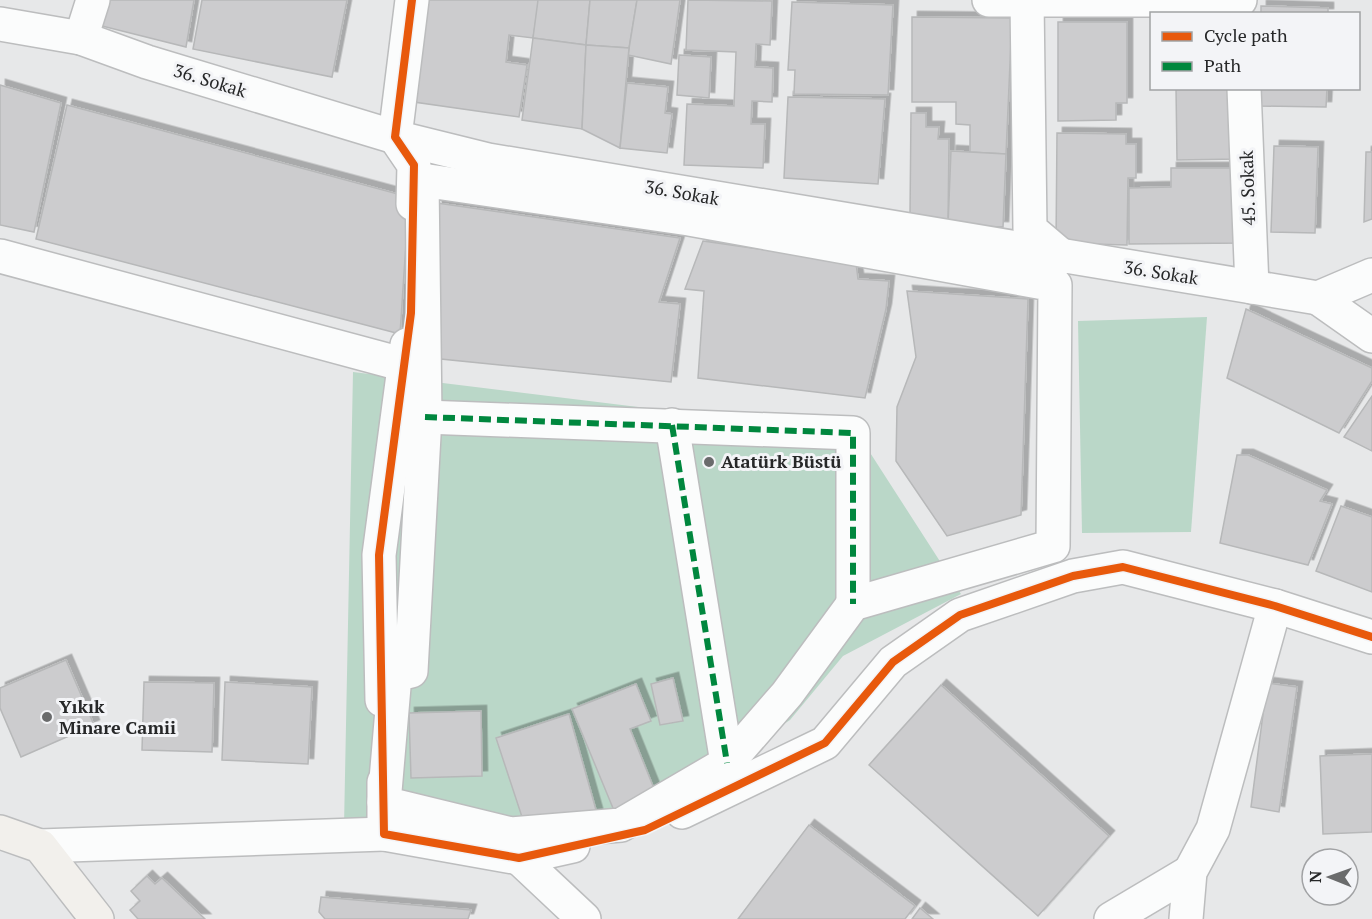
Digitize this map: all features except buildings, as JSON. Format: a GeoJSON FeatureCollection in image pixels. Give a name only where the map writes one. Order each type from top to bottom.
{"type":"FeatureCollection","features":[{"type":"Feature","properties":{"kind":"street"},"geometry":{"type":"LineString","coordinates":[[81,38],[93,0]]}},
{"type":"Feature","properties":{"kind":"street"},"geometry":{"type":"LineString","coordinates":[[384,819],[379,555],[411,313],[414,165],[395,137],[412,0]]}},
{"type":"Feature","properties":{"kind":"street"},"geometry":{"type":"LineString","coordinates":[[989,0],[1240,0]]}},
{"type":"Feature","properties":{"kind":"street"},"geometry":{"type":"LineString","coordinates":[[1027,0],[1030,229],[1065,258],[1073,576]]}},
{"type":"Feature","properties":{"kind":"street","name":"36. Sokak"},"geometry":{"type":"LineString","coordinates":[[0,24],[81,38],[147,62],[395,137],[488,160],[1065,258],[1318,298]]}},
{"type":"Feature","properties":{"kind":"street","name":"45. Sokak"},"geometry":{"type":"LineString","coordinates":[[1244,90],[1252,287]]}},
{"type":"Feature","properties":{"kind":"street"},"geometry":{"type":"LineString","coordinates":[[384,819],[395,675],[411,671],[425,417],[422,180],[689,219],[1055,285],[1053,546],[853,604]]}},
{"type":"Feature","properties":{"kind":"street"},"geometry":{"type":"LineString","coordinates":[[0,256],[405,365]]}},
{"type":"Feature","properties":{"kind":"street"},"geometry":{"type":"LineString","coordinates":[[1318,298],[1372,275]]}},
{"type":"Feature","properties":{"kind":"street"},"geometry":{"type":"LineString","coordinates":[[1318,298],[1372,336]]}},
{"type":"Feature","properties":{"kind":"street"},"geometry":{"type":"LineString","coordinates":[[0,851],[36,845],[384,819],[511,834],[621,825],[727,763],[787,694],[853,604],[853,433],[425,417]]}},
{"type":"Feature","properties":{"kind":"street"},"geometry":{"type":"LineString","coordinates":[[672,425],[727,763]]}},
{"type":"Feature","properties":{"kind":"street"},"geometry":{"type":"LineString","coordinates":[[519,858],[645,830],[825,743],[893,662],[960,615],[1073,576],[1123,567],[1275,606],[1372,637]]}},
{"type":"Feature","properties":{"kind":"street"},"geometry":{"type":"LineString","coordinates":[[1186,919],[1190,872],[1213,829],[1275,606]]}},
{"type":"Feature","properties":{"kind":"street"},"geometry":{"type":"LineString","coordinates":[[384,819],[519,858],[584,919]]}},
{"type":"Feature","properties":{"kind":"street"},"geometry":{"type":"LineString","coordinates":[[0,832],[36,845],[97,919]]}},
{"type":"Feature","properties":{"kind":"street"},"geometry":{"type":"LineString","coordinates":[[1111,919],[1190,872]]}},
{"type":"Feature","properties":{"kind":"green space"},"geometry":{"type":"Polygon","coordinates":[[[1207,317],[1191,532],[1082,533],[1078,321],[1207,317]]]}},
{"type":"Feature","properties":{"kind":"green space"},"geometry":{"type":"Polygon","coordinates":[[[353,372],[858,434],[961,594],[843,656],[790,720],[679,792],[599,823],[344,826],[353,372]]]}},
{"type":"Feature","properties":{"kind":"marked path"},"geometry":{"type":"LineString","coordinates":[[425,417],[853,433],[853,604]]}},
{"type":"Feature","properties":{"kind":"marked path"},"geometry":{"type":"LineString","coordinates":[[672,425],[727,763]]}},
{"type":"Feature","properties":{"kind":"cycle path"},"geometry":{"type":"LineString","coordinates":[[412,0],[395,137],[414,165],[411,313],[379,555],[384,834],[519,858],[645,830],[825,743],[893,662],[960,615],[1073,576],[1123,567],[1275,606],[1372,637]]}},
{"type":"Feature","properties":{"kind":"place","name":"Atatürk Büstü"},"geometry":{"type":"Point","coordinates":[709,462]}},
{"type":"Feature","properties":{"kind":"place","name":"Yıkık Minare Camii"},"geometry":{"type":"Point","coordinates":[47,717]}}]}
